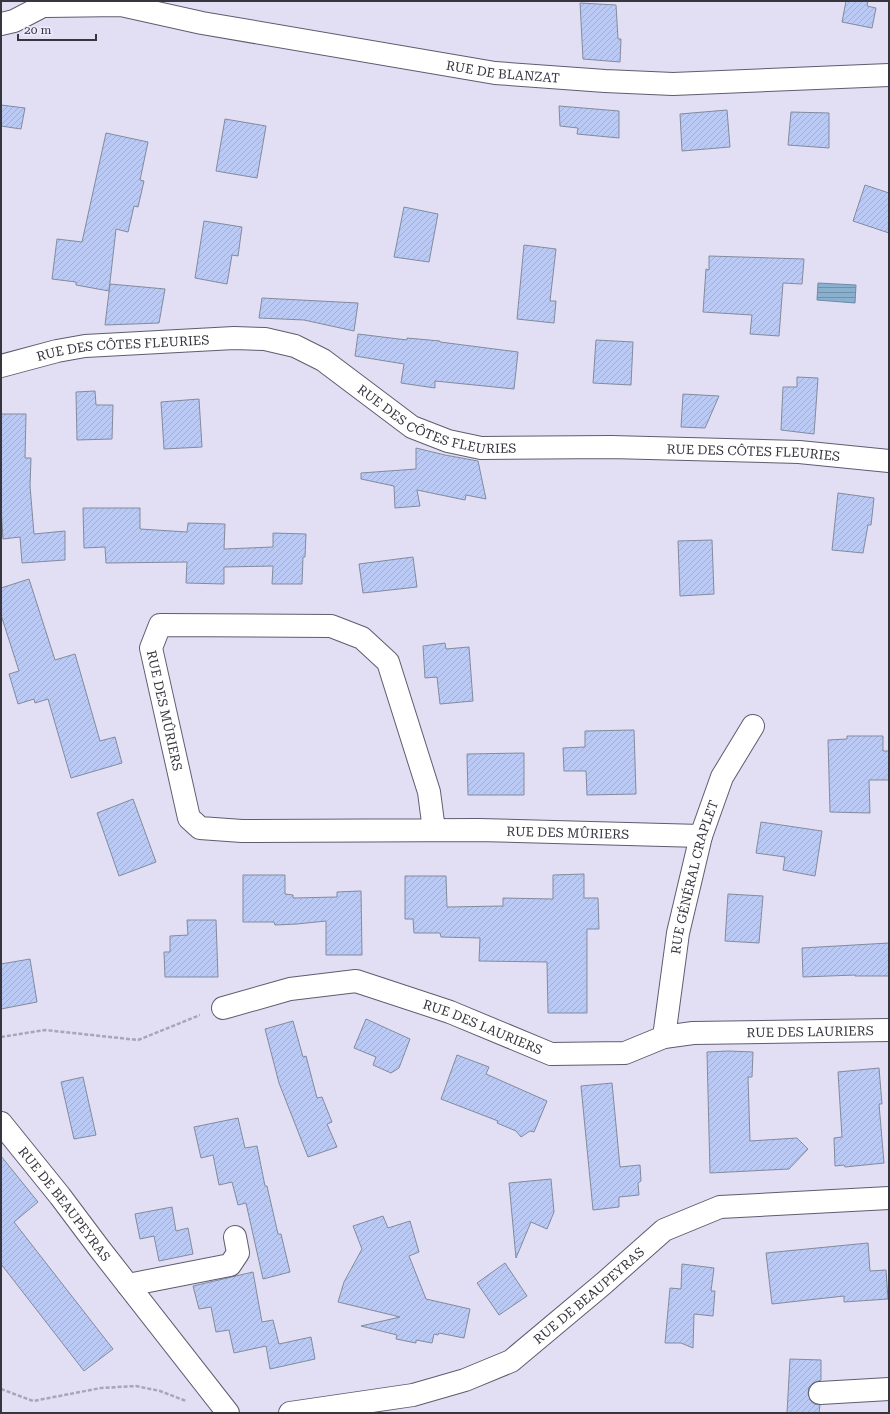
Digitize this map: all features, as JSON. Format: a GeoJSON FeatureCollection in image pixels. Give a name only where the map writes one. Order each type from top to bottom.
{"type":"FeatureCollection","features":[{"type":"Feature","properties":{"kind":"street"},"geometry":{"type":"LineString","coordinates":[[18,1],[23,6],[31,8],[46,5]]}},
{"type":"Feature","properties":{"kind":"street","name":"RUE DE BLANZAT"},"geometry":{"type":"LineString","coordinates":[[46,5],[117,3],[202,23],[495,73],[535,77],[673,84],[889,75]]}},
{"type":"Feature","properties":{"kind":"street"},"geometry":{"type":"LineString","coordinates":[[1,24],[14,20],[46,5]]}},
{"type":"Feature","properties":{"kind":"street","name":"RUE DES CÔTES FLEURIES"},"geometry":{"type":"LineString","coordinates":[[1,366],[57,351],[85,346],[234,338],[264,339],[295,346],[323,360],[412,426],[448,441],[482,448],[611,447],[799,452],[889,461]]}},
{"type":"Feature","properties":{"kind":"street","name":"RUE DES MÛRIERS"},"geometry":{"type":"LineString","coordinates":[[434,830],[429,792],[388,662],[362,638],[331,626],[160,625],[151,648],[189,818],[200,828],[242,831],[478,830],[701,836]]}},
{"type":"Feature","properties":{"kind":"street","name":"RUE GÉNÉRAL CRAPLET"},"geometry":{"type":"LineString","coordinates":[[664,1037],[678,933],[701,836],[722,777],[753,726]]}},
{"type":"Feature","properties":{"kind":"street","name":"RUE DES LAURIERS"},"geometry":{"type":"LineString","coordinates":[[223,1008],[290,989],[356,981],[450,1012],[551,1054],[625,1054],[664,1037],[693,1033],[889,1030]]}},
{"type":"Feature","properties":{"kind":"street","name":"RUE DE BEAUPEYRAS"},"geometry":{"type":"LineString","coordinates":[[1,1123],[60,1196],[223,1407]]}},
{"type":"Feature","properties":{"kind":"street","name":"RUE DE BEAUPEYRAS"},"geometry":{"type":"LineString","coordinates":[[290,1413],[413,1395],[465,1380],[511,1361],[603,1284],[664,1230],[720,1206],[889,1198]]}},
{"type":"Feature","properties":{"kind":"street"},"geometry":{"type":"LineString","coordinates":[[128,1285],[230,1265],[238,1253],[235,1236]]}},
{"type":"Feature","properties":{"kind":"street"},"geometry":{"type":"LineString","coordinates":[[820,1393],[889,1389]]}},
{"type":"Feature","properties":{"kind":"path"},"geometry":{"type":"LineString","coordinates":[[1,1037],[45,1030],[138,1040],[188,1019],[223,1008]]}},
{"type":"Feature","properties":{"kind":"path"},"geometry":{"type":"LineString","coordinates":[[1,1389],[33,1402],[101,1388],[136,1386],[160,1392],[200,1406],[223,1407]]}},
{"type":"Feature","properties":{"kind":"water"},"geometry":{"type":"Polygon","coordinates":[[[818,283],[856,285],[855,303],[817,300],[818,283]]]}},
{"type":"Feature","properties":{"kind":"building"},"geometry":{"type":"Polygon","coordinates":[[[846,1],[868,1],[867,6],[876,8],[872,28],[842,22],[846,1]]]}},
{"type":"Feature","properties":{"kind":"building"},"geometry":{"type":"Polygon","coordinates":[[[580,3],[616,5],[618,39],[621,39],[620,62],[583,59],[580,3]]]}},
{"type":"Feature","properties":{"kind":"building"},"geometry":{"type":"Polygon","coordinates":[[[1,105],[25,108],[21,129],[1,126],[1,105]]]}},
{"type":"Feature","properties":{"kind":"building"},"geometry":{"type":"Polygon","coordinates":[[[559,106],[619,111],[619,138],[577,134],[578,128],[560,126],[559,106]]]}},
{"type":"Feature","properties":{"kind":"building"},"geometry":{"type":"Polygon","coordinates":[[[727,110],[730,147],[682,151],[680,114],[727,110]]]}},
{"type":"Feature","properties":{"kind":"building"},"geometry":{"type":"Polygon","coordinates":[[[791,112],[829,113],[829,148],[788,145],[791,112]]]}},
{"type":"Feature","properties":{"kind":"building"},"geometry":{"type":"Polygon","coordinates":[[[225,119],[266,126],[257,178],[216,171],[225,119]]]}},
{"type":"Feature","properties":{"kind":"building"},"geometry":{"type":"Polygon","coordinates":[[[106,133],[148,142],[140,180],[144,181],[138,207],[134,206],[128,232],[116,229],[109,291],[76,285],[76,282],[52,279],[57,239],[82,242],[106,133]]]}},
{"type":"Feature","properties":{"kind":"building"},"geometry":{"type":"Polygon","coordinates":[[[865,185],[889,193],[889,233],[853,221],[865,185]]]}},
{"type":"Feature","properties":{"kind":"building"},"geometry":{"type":"Polygon","coordinates":[[[404,207],[438,214],[429,262],[394,257],[404,207]]]}},
{"type":"Feature","properties":{"kind":"building"},"geometry":{"type":"Polygon","coordinates":[[[204,221],[242,227],[238,256],[232,255],[227,284],[195,278],[204,221]]]}},
{"type":"Feature","properties":{"kind":"building"},"geometry":{"type":"Polygon","coordinates":[[[524,245],[556,249],[550,301],[556,301],[554,323],[517,319],[524,245]]]}},
{"type":"Feature","properties":{"kind":"building"},"geometry":{"type":"Polygon","coordinates":[[[709,256],[804,259],[802,284],[783,283],[779,336],[750,334],[752,315],[703,312],[706,269],[709,270],[709,256]]]}},
{"type":"Feature","properties":{"kind":"building"},"geometry":{"type":"Polygon","coordinates":[[[110,284],[165,289],[159,323],[105,325],[110,284]]]}},
{"type":"Feature","properties":{"kind":"building"},"geometry":{"type":"Polygon","coordinates":[[[262,298],[358,303],[354,331],[304,320],[259,318],[262,298]]]}},
{"type":"Feature","properties":{"kind":"building"},"geometry":{"type":"Polygon","coordinates":[[[358,334],[407,340],[407,338],[440,341],[518,352],[514,389],[435,381],[435,388],[401,383],[404,364],[355,356],[358,334]]]}},
{"type":"Feature","properties":{"kind":"building"},"geometry":{"type":"Polygon","coordinates":[[[596,340],[633,342],[631,385],[593,383],[596,340]]]}},
{"type":"Feature","properties":{"kind":"building"},"geometry":{"type":"Polygon","coordinates":[[[797,377],[818,378],[814,434],[781,430],[783,387],[797,387],[797,377]]]}},
{"type":"Feature","properties":{"kind":"building"},"geometry":{"type":"Polygon","coordinates":[[[95,391],[96,405],[113,405],[112,439],[77,440],[76,392],[95,391]]]}},
{"type":"Feature","properties":{"kind":"building"},"geometry":{"type":"Polygon","coordinates":[[[683,394],[719,396],[705,428],[681,427],[683,394]]]}},
{"type":"Feature","properties":{"kind":"building"},"geometry":{"type":"Polygon","coordinates":[[[199,399],[202,447],[164,449],[161,402],[199,399]]]}},
{"type":"Feature","properties":{"kind":"building"},"geometry":{"type":"Polygon","coordinates":[[[1,414],[26,414],[25,458],[31,458],[30,486],[34,534],[65,531],[65,560],[22,563],[20,537],[3,539],[1,508],[1,414]]]}},
{"type":"Feature","properties":{"kind":"building"},"geometry":{"type":"Polygon","coordinates":[[[416,448],[478,461],[486,499],[466,495],[465,500],[417,490],[420,506],[395,508],[394,486],[361,479],[361,473],[416,469],[416,448]]]}},
{"type":"Feature","properties":{"kind":"building"},"geometry":{"type":"Polygon","coordinates":[[[838,493],[874,498],[871,525],[868,525],[863,553],[832,550],[838,493]]]}},
{"type":"Feature","properties":{"kind":"building"},"geometry":{"type":"Polygon","coordinates":[[[83,508],[140,508],[140,529],[187,532],[188,523],[225,524],[224,549],[273,547],[273,533],[306,534],[302,584],[272,584],[273,566],[224,567],[224,584],[186,583],[187,562],[106,563],[105,547],[84,548],[83,508]]]}},
{"type":"Feature","properties":{"kind":"building"},"geometry":{"type":"Polygon","coordinates":[[[712,540],[714,594],[680,596],[678,541],[712,540]]]}},
{"type":"Feature","properties":{"kind":"building"},"geometry":{"type":"Polygon","coordinates":[[[413,557],[417,587],[363,593],[359,564],[413,557]]]}},
{"type":"Feature","properties":{"kind":"building"},"geometry":{"type":"Polygon","coordinates":[[[29,579],[55,660],[75,654],[100,741],[115,737],[122,763],[71,778],[48,699],[35,703],[34,699],[18,704],[9,674],[19,671],[1,615],[1,588],[29,579]]]}},
{"type":"Feature","properties":{"kind":"building"},"geometry":{"type":"Polygon","coordinates":[[[445,643],[446,649],[469,647],[473,701],[440,704],[437,677],[425,678],[423,646],[445,643]]]}},
{"type":"Feature","properties":{"kind":"building"},"geometry":{"type":"Polygon","coordinates":[[[634,730],[636,794],[587,795],[586,771],[564,771],[563,748],[585,747],[585,731],[634,730]]]}},
{"type":"Feature","properties":{"kind":"building"},"geometry":{"type":"Polygon","coordinates":[[[847,736],[883,736],[883,751],[889,751],[889,780],[869,780],[870,813],[830,812],[828,740],[847,739],[847,736]]]}},
{"type":"Feature","properties":{"kind":"building"},"geometry":{"type":"Polygon","coordinates":[[[524,753],[524,795],[468,795],[467,754],[524,753]]]}},
{"type":"Feature","properties":{"kind":"building"},"geometry":{"type":"Polygon","coordinates":[[[133,799],[156,862],[119,876],[97,813],[133,799]]]}},
{"type":"Feature","properties":{"kind":"building"},"geometry":{"type":"Polygon","coordinates":[[[761,822],[822,831],[815,876],[783,870],[785,857],[756,853],[761,822]]]}},
{"type":"Feature","properties":{"kind":"building"},"geometry":{"type":"Polygon","coordinates":[[[584,874],[584,898],[598,898],[599,929],[587,929],[587,1013],[548,1013],[547,962],[479,961],[480,938],[441,937],[440,933],[414,933],[413,919],[405,919],[405,876],[446,876],[447,907],[503,906],[503,898],[553,899],[553,875],[584,874]]]}},
{"type":"Feature","properties":{"kind":"building"},"geometry":{"type":"Polygon","coordinates":[[[243,875],[285,875],[285,894],[293,895],[293,898],[337,897],[337,892],[361,891],[362,955],[326,955],[326,921],[275,925],[274,922],[243,922],[243,875]]]}},
{"type":"Feature","properties":{"kind":"building"},"geometry":{"type":"Polygon","coordinates":[[[728,894],[763,896],[759,943],[725,941],[728,894]]]}},
{"type":"Feature","properties":{"kind":"building"},"geometry":{"type":"Polygon","coordinates":[[[187,920],[216,920],[218,977],[165,977],[164,952],[170,952],[170,936],[188,935],[187,920]]]}},
{"type":"Feature","properties":{"kind":"building"},"geometry":{"type":"Polygon","coordinates":[[[889,943],[889,976],[855,975],[803,977],[802,948],[889,943]]]}},
{"type":"Feature","properties":{"kind":"building"},"geometry":{"type":"Polygon","coordinates":[[[30,959],[37,1002],[1,1009],[1,964],[30,959]]]}},
{"type":"Feature","properties":{"kind":"building"},"geometry":{"type":"Polygon","coordinates":[[[366,1019],[410,1039],[399,1068],[391,1073],[373,1065],[376,1057],[354,1048],[366,1019]]]}},
{"type":"Feature","properties":{"kind":"building"},"geometry":{"type":"Polygon","coordinates":[[[293,1021],[303,1057],[306,1056],[317,1098],[322,1097],[332,1122],[327,1124],[337,1147],[308,1157],[279,1083],[265,1029],[293,1021]]]}},
{"type":"Feature","properties":{"kind":"building"},"geometry":{"type":"Polygon","coordinates":[[[707,1052],[753,1052],[752,1077],[748,1077],[750,1141],[797,1138],[808,1149],[789,1169],[710,1173],[707,1052]]]}},
{"type":"Feature","properties":{"kind":"building"},"geometry":{"type":"Polygon","coordinates":[[[457,1055],[489,1067],[486,1074],[547,1101],[534,1132],[530,1131],[521,1137],[516,1131],[497,1123],[498,1121],[441,1099],[457,1055]]]}},
{"type":"Feature","properties":{"kind":"building"},"geometry":{"type":"Polygon","coordinates":[[[879,1068],[882,1104],[879,1104],[884,1163],[845,1167],[844,1165],[835,1166],[834,1138],[842,1137],[838,1072],[879,1068]]]}},
{"type":"Feature","properties":{"kind":"building"},"geometry":{"type":"Polygon","coordinates":[[[83,1077],[96,1135],[74,1139],[61,1082],[83,1077]]]}},
{"type":"Feature","properties":{"kind":"building"},"geometry":{"type":"Polygon","coordinates":[[[612,1083],[620,1167],[640,1165],[641,1181],[638,1183],[639,1195],[619,1197],[619,1207],[593,1210],[581,1086],[612,1083]]]}},
{"type":"Feature","properties":{"kind":"building"},"geometry":{"type":"Polygon","coordinates":[[[238,1118],[245,1148],[257,1146],[265,1186],[267,1186],[278,1234],[281,1234],[290,1272],[263,1279],[246,1203],[238,1205],[232,1182],[219,1185],[213,1155],[201,1158],[194,1127],[238,1118]]]}},
{"type":"Feature","properties":{"kind":"building"},"geometry":{"type":"Polygon","coordinates":[[[1,1156],[38,1202],[14,1222],[113,1349],[84,1371],[1,1264],[1,1156]]]}},
{"type":"Feature","properties":{"kind":"building"},"geometry":{"type":"Polygon","coordinates":[[[551,1179],[554,1212],[547,1229],[531,1222],[516,1258],[509,1183],[551,1179]]]}},
{"type":"Feature","properties":{"kind":"building"},"geometry":{"type":"Polygon","coordinates":[[[172,1207],[176,1231],[188,1228],[193,1254],[159,1261],[154,1236],[140,1239],[135,1214],[172,1207]]]}},
{"type":"Feature","properties":{"kind":"building"},"geometry":{"type":"Polygon","coordinates":[[[383,1216],[388,1228],[410,1221],[419,1252],[409,1256],[426,1299],[470,1309],[464,1338],[439,1333],[438,1335],[434,1334],[432,1343],[416,1340],[416,1343],[396,1339],[397,1335],[361,1326],[400,1317],[338,1302],[344,1282],[362,1249],[353,1226],[383,1216]]]}},
{"type":"Feature","properties":{"kind":"building"},"geometry":{"type":"Polygon","coordinates":[[[868,1243],[870,1271],[886,1270],[888,1299],[844,1302],[844,1296],[772,1304],[766,1253],[868,1243]]]}},
{"type":"Feature","properties":{"kind":"building"},"geometry":{"type":"Polygon","coordinates":[[[505,1263],[527,1296],[499,1315],[477,1283],[505,1263]]]}},
{"type":"Feature","properties":{"kind":"building"},"geometry":{"type":"Polygon","coordinates":[[[682,1264],[714,1268],[711,1291],[715,1291],[713,1316],[694,1314],[693,1348],[681,1343],[665,1343],[670,1288],[681,1289],[682,1264]]]}},
{"type":"Feature","properties":{"kind":"building"},"geometry":{"type":"Polygon","coordinates":[[[253,1272],[262,1322],[273,1320],[279,1344],[311,1337],[315,1359],[270,1369],[266,1346],[234,1353],[229,1330],[216,1332],[211,1307],[199,1309],[193,1286],[253,1272]]]}},
{"type":"Feature","properties":{"kind":"building"},"geometry":{"type":"Polygon","coordinates":[[[790,1359],[821,1360],[821,1380],[813,1383],[809,1387],[808,1393],[810,1400],[814,1404],[820,1405],[819,1413],[787,1413],[790,1359]]]}}]}
